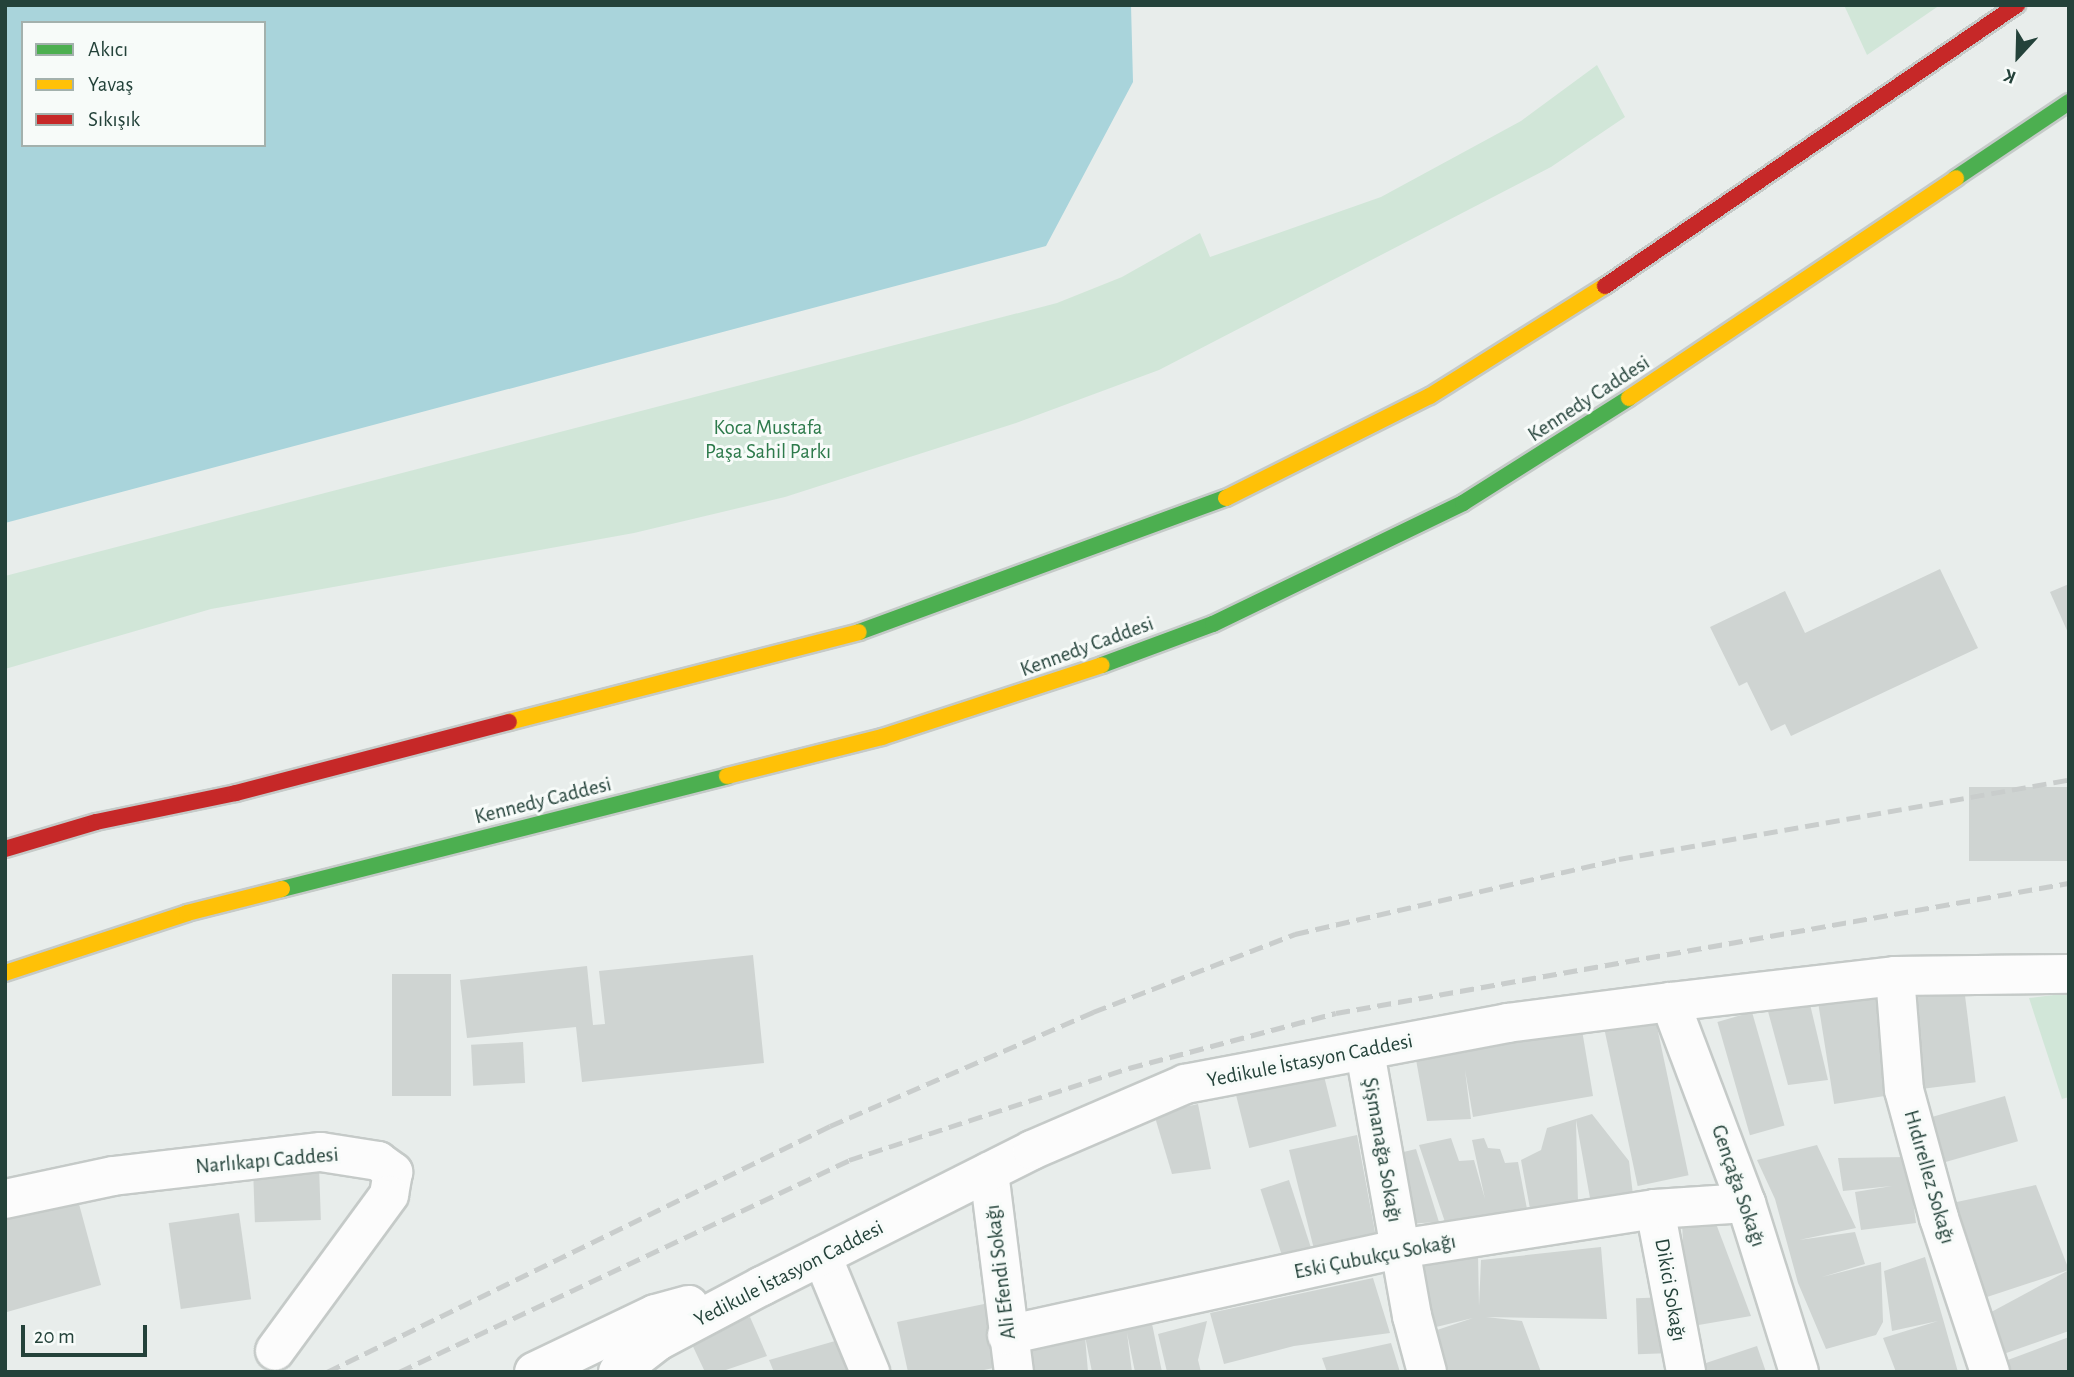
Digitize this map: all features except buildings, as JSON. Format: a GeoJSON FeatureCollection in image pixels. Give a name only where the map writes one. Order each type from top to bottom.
{"type":"FeatureCollection","features":[{"type":"Feature","properties":{"kind":"highway"},"geometry":{"type":"LineString","coordinates":[[5,849],[96,822],[236,793],[893,623],[1200,511],[1441,390],[1625,273],[1782,161],[2017,5]]}},
{"type":"Feature","properties":{"kind":"highway","name":"Kennedy Caddesi"},"geometry":{"type":"LineString","coordinates":[[5,973],[187,914],[882,737],[1060,681],[1213,624],[1462,503],[1562,443],[2069,102]]}},
{"type":"Feature","properties":{"kind":"street","name":"Yedikule İstasyon Caddesi"},"geometry":{"type":"LineString","coordinates":[[618,1372],[658,1341],[762,1286],[989,1172],[1185,1084],[1507,1023],[1670,1002],[1895,976],[2069,974]]}},
{"type":"Feature","properties":{"kind":"street","name":"Hıdırellez Sokağı"},"geometry":{"type":"LineString","coordinates":[[1895,976],[1904,1090],[1939,1218],[1990,1372]]}},
{"type":"Feature","properties":{"kind":"street","name":"Gençağa Sokağı"},"geometry":{"type":"LineString","coordinates":[[1670,1002],[1746,1203],[1799,1372]]}},
{"type":"Feature","properties":{"kind":"street","name":"Şişmanağa Sokağı"},"geometry":{"type":"LineString","coordinates":[[1365,1052],[1399,1249],[1427,1372]]}},
{"type":"Feature","properties":{"kind":"street","name":"Narlıkapı Caddesi"},"geometry":{"type":"LineString","coordinates":[[5,1199],[113,1175],[321,1152],[378,1161],[393,1172],[388,1195],[275,1351]]}},
{"type":"Feature","properties":{"kind":"street","name":"Ali Efendi Sokağı"},"geometry":{"type":"LineString","coordinates":[[989,1172],[1007,1335],[1014,1372]]}},
{"type":"Feature","properties":{"kind":"street","name":"Eski Çubukçu Sokağı"},"geometry":{"type":"LineString","coordinates":[[1007,1335],[1399,1249],[1656,1209],[1746,1203]]}},
{"type":"Feature","properties":{"kind":"street","name":"Dikici Sokağı"},"geometry":{"type":"LineString","coordinates":[[1656,1209],[1686,1372]]}},
{"type":"Feature","properties":{"kind":"street"},"geometry":{"type":"LineString","coordinates":[[822,1256],[870,1372]]}},
{"type":"Feature","properties":{"kind":"street"},"geometry":{"type":"LineString","coordinates":[[534,1372],[655,1314],[762,1286]]}},
{"type":"Feature","properties":{"kind":"green space"},"geometry":{"type":"Polygon","coordinates":[[[1844,5],[1940,5],[1867,55],[1844,5]]]}},
{"type":"Feature","properties":{"kind":"green space","name":"Koca Mustafa Paşa Sahil Parkı"},"geometry":{"type":"Polygon","coordinates":[[[1597,65],[1625,117],[1551,167],[1159,370],[1016,423],[785,497],[634,533],[211,609],[5,669],[5,576],[1057,303],[1122,277],[1200,233],[1210,257],[1381,197],[1521,121],[1597,65]]]}},
{"type":"Feature","properties":{"kind":"green space"},"geometry":{"type":"Polygon","coordinates":[[[2069,993],[2069,1097],[2062,1099],[2029,998],[2069,993]]]}},
{"type":"Feature","properties":{"kind":"water"},"geometry":{"type":"Polygon","coordinates":[[[5,5],[1131,5],[1133,82],[1046,246],[5,523],[5,5]]]}},
{"type":"Feature","properties":{"kind":"railway"},"geometry":{"type":"LineString","coordinates":[[327,1372],[830,1126],[1093,1012],[1295,934],[1619,859],[2069,780]]}},
{"type":"Feature","properties":{"kind":"railway"},"geometry":{"type":"LineString","coordinates":[[399,1372],[849,1160],[1129,1068],[1336,1013],[2069,883]]}},
{"type":"Feature","properties":{"kind":"traffic: fast"},"geometry":{"type":"LineString","coordinates":[[1956,178],[2069,102]]}},
{"type":"Feature","properties":{"kind":"traffic: fast"},"geometry":{"type":"LineString","coordinates":[[1102,665],[1213,624],[1463,503],[1629,398]]}},
{"type":"Feature","properties":{"kind":"traffic: fast"},"geometry":{"type":"LineString","coordinates":[[859,632],[1226,498]]}},
{"type":"Feature","properties":{"kind":"traffic: fast"},"geometry":{"type":"LineString","coordinates":[[282,889],[727,776]]}},
{"type":"Feature","properties":{"kind":"traffic: slow"},"geometry":{"type":"LineString","coordinates":[[1629,398],[1956,178]]}},
{"type":"Feature","properties":{"kind":"traffic: slow"},"geometry":{"type":"LineString","coordinates":[[1226,498],[1430,396],[1605,286]]}},
{"type":"Feature","properties":{"kind":"traffic: slow"},"geometry":{"type":"LineString","coordinates":[[509,722],[859,632]]}},
{"type":"Feature","properties":{"kind":"traffic: slow"},"geometry":{"type":"LineString","coordinates":[[727,776],[882,737],[1102,665]]}},
{"type":"Feature","properties":{"kind":"traffic: slow"},"geometry":{"type":"LineString","coordinates":[[5,973],[187,913],[282,889]]}},
{"type":"Feature","properties":{"kind":"traffic: jam"},"geometry":{"type":"LineString","coordinates":[[1605,286],[2017,5]]}},
{"type":"Feature","properties":{"kind":"traffic: jam"},"geometry":{"type":"LineString","coordinates":[[5,849],[96,822],[236,793],[509,722]]}}]}
